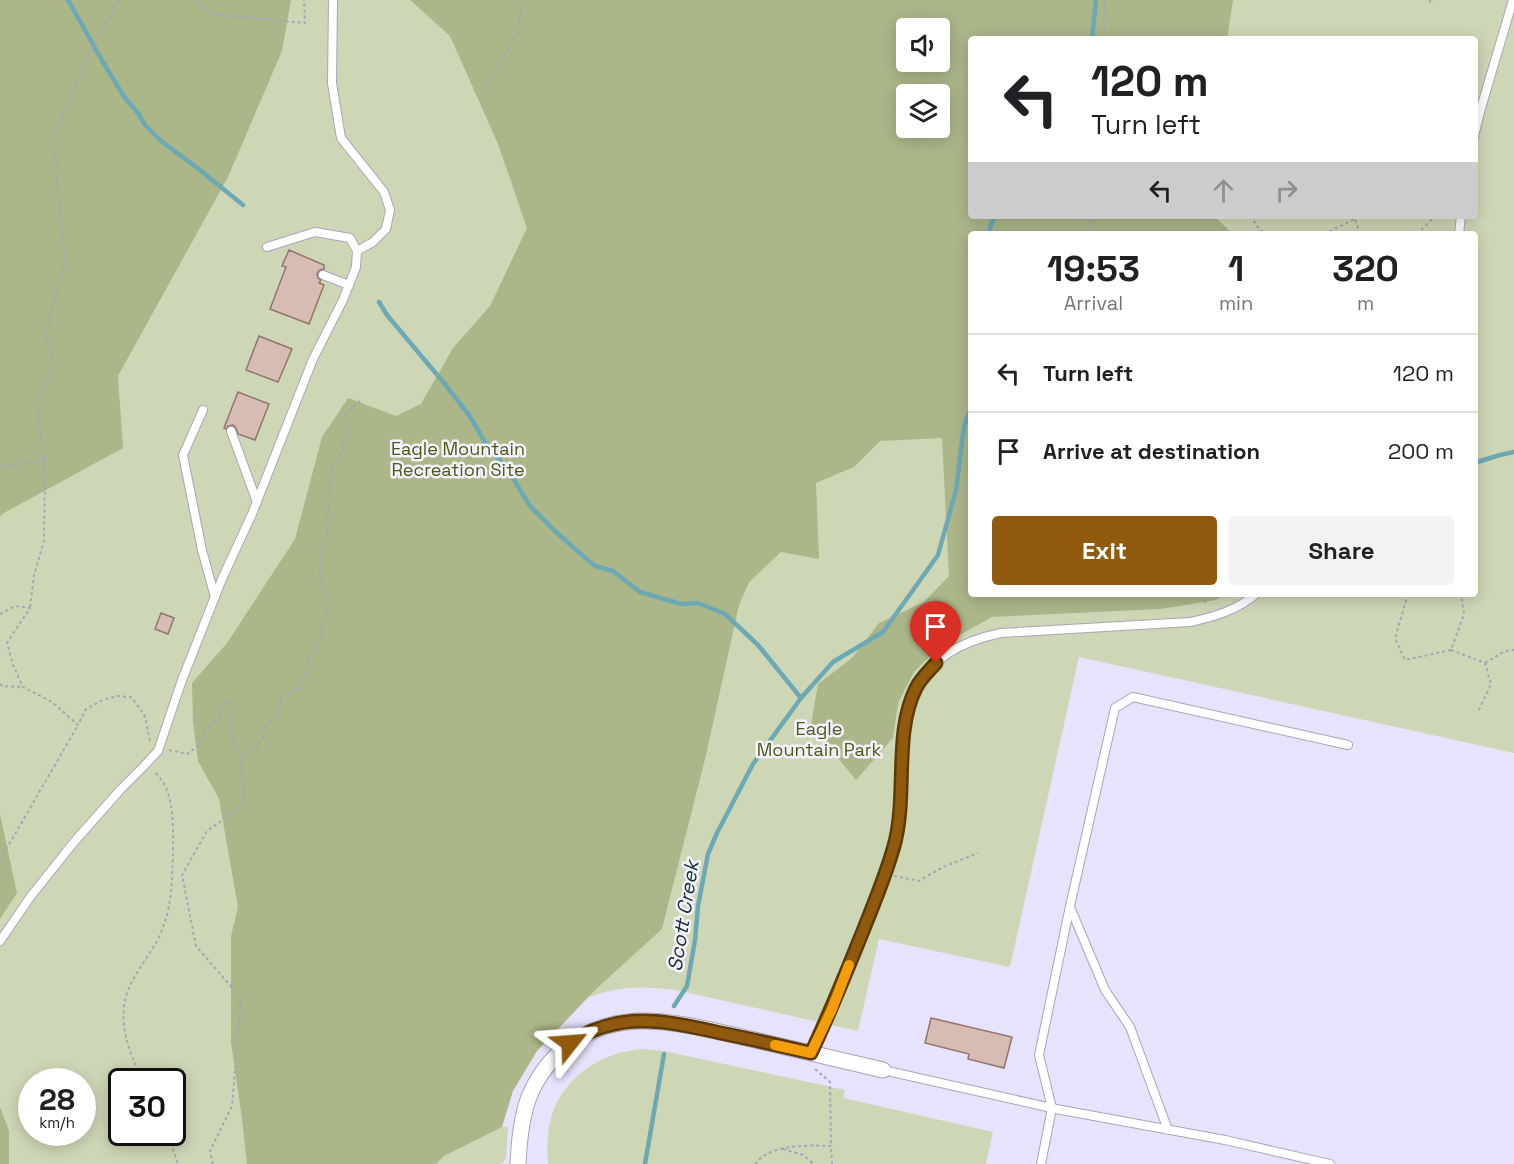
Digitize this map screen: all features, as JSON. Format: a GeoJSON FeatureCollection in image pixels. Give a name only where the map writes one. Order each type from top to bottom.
{"type":"FeatureCollection","features":[{"type":"Feature","properties":{"kind":"street"},"geometry":{"type":"LineString","coordinates":[[518,1164],[523,1116],[528,1099],[541,1073],[561,1050],[580,1037],[606,1026],[627,1022],[657,1021],[694,1027],[883,1070]]}},
{"type":"Feature","properties":{"kind":"lane"},"geometry":{"type":"LineString","coordinates":[[333,0],[332,83],[341,138],[384,192],[390,210],[386,229],[373,243],[357,251]]}},
{"type":"Feature","properties":{"kind":"lane"},"geometry":{"type":"LineString","coordinates":[[1478,120],[1513,0]]}},
{"type":"Feature","properties":{"kind":"lane"},"geometry":{"type":"LineString","coordinates":[[0,941],[31,896],[74,842],[158,751],[215,597],[257,502],[313,359],[343,300],[356,267],[357,251],[350,238],[315,232],[267,248]]}},
{"type":"Feature","properties":{"kind":"lane"},"geometry":{"type":"LineString","coordinates":[[323,274],[349,285]]}},
{"type":"Feature","properties":{"kind":"lane"},"geometry":{"type":"LineString","coordinates":[[203,410],[183,455],[202,550],[215,597]]}},
{"type":"Feature","properties":{"kind":"lane"},"geometry":{"type":"LineString","coordinates":[[231,431],[257,502]]}},
{"type":"Feature","properties":{"kind":"lane"},"geometry":{"type":"LineString","coordinates":[[811,1053],[837,998],[886,874],[899,824],[907,712],[917,687],[926,673],[949,653],[983,637],[1001,633],[1190,622],[1230,610],[1252,597]]}},
{"type":"Feature","properties":{"kind":"lane"},"geometry":{"type":"LineString","coordinates":[[1041,1164],[1052,1108],[1039,1055],[1115,708],[1133,697],[1348,745]]}},
{"type":"Feature","properties":{"kind":"lane"},"geometry":{"type":"LineString","coordinates":[[1070,906],[1105,990],[1130,1027],[1168,1130]]}},
{"type":"Feature","properties":{"kind":"lane"},"geometry":{"type":"LineString","coordinates":[[883,1070],[1052,1108],[1225,1140],[1330,1164]]}},
{"type":"Feature","properties":{"kind":"path"},"geometry":{"type":"LineString","coordinates":[[23,687],[13,665],[7,643],[30,608],[34,576],[44,540],[44,460],[37,402],[54,363],[45,334],[65,264],[53,137],[93,46],[119,0]]}},
{"type":"Feature","properties":{"kind":"path"},"geometry":{"type":"LineString","coordinates":[[195,0],[212,14],[305,23],[304,0]]}},
{"type":"Feature","properties":{"kind":"path"},"geometry":{"type":"LineString","coordinates":[[483,92],[518,34],[522,4],[525,0]]}},
{"type":"Feature","properties":{"kind":"path"},"geometry":{"type":"LineString","coordinates":[[1104,36],[1105,0]]}},
{"type":"Feature","properties":{"kind":"path"},"geometry":{"type":"LineString","coordinates":[[1429,0],[1433,5]]}},
{"type":"Feature","properties":{"kind":"path"},"geometry":{"type":"LineString","coordinates":[[1252,219],[1262,231]]}},
{"type":"Feature","properties":{"kind":"path"},"geometry":{"type":"LineString","coordinates":[[1330,231],[1355,219],[1359,231]]}},
{"type":"Feature","properties":{"kind":"path"},"geometry":{"type":"LineString","coordinates":[[1420,231],[1432,219]]}},
{"type":"Feature","properties":{"kind":"path"},"geometry":{"type":"LineString","coordinates":[[241,758],[248,757],[265,735],[265,726],[278,717],[281,697],[299,688],[308,667],[308,655],[315,652],[330,602],[319,579],[321,560],[319,551],[327,537],[331,468],[343,450],[347,430],[345,415],[360,401]]}},
{"type":"Feature","properties":{"kind":"path"},"geometry":{"type":"LineString","coordinates":[[0,467],[44,460]]}},
{"type":"Feature","properties":{"kind":"path"},"geometry":{"type":"LineString","coordinates":[[1407,597],[1395,638],[1405,660],[1451,651],[1485,663]]}},
{"type":"Feature","properties":{"kind":"path"},"geometry":{"type":"LineString","coordinates":[[1451,651],[1464,614],[1461,597]]}},
{"type":"Feature","properties":{"kind":"path"},"geometry":{"type":"LineString","coordinates":[[0,614],[15,606],[30,608]]}},
{"type":"Feature","properties":{"kind":"path"},"geometry":{"type":"LineString","coordinates":[[1485,663],[1505,651],[1514,650]]}},
{"type":"Feature","properties":{"kind":"path"},"geometry":{"type":"LineString","coordinates":[[1478,712],[1491,684],[1485,663]]}},
{"type":"Feature","properties":{"kind":"path"},"geometry":{"type":"LineString","coordinates":[[0,684],[23,687],[52,702],[78,725]]}},
{"type":"Feature","properties":{"kind":"path"},"geometry":{"type":"LineString","coordinates":[[0,860],[86,709],[117,696],[130,698],[145,717],[149,740],[158,751],[167,749],[187,754],[202,742],[206,730],[219,719],[220,708],[228,701],[233,723],[230,731],[241,758],[244,805],[207,831],[182,875],[196,946],[241,998],[232,1106],[210,1151],[213,1164]]}},
{"type":"Feature","properties":{"kind":"path"},"geometry":{"type":"LineString","coordinates":[[137,1068],[126,1041],[124,1006],[127,991],[162,931],[170,906],[172,887],[173,818],[167,789],[147,763]]}},
{"type":"Feature","properties":{"kind":"path"},"geometry":{"type":"LineString","coordinates":[[886,874],[919,881],[943,867],[978,853]]}},
{"type":"Feature","properties":{"kind":"path"},"geometry":{"type":"LineString","coordinates":[[811,1053],[814,1068],[830,1082],[832,1164]]}},
{"type":"Feature","properties":{"kind":"path"},"geometry":{"type":"LineString","coordinates":[[172,1146],[177,1164]]}},
{"type":"Feature","properties":{"kind":"path"},"geometry":{"type":"LineString","coordinates":[[754,1164],[780,1148],[831,1146]]}},
{"type":"Feature","properties":{"kind":"path"},"geometry":{"type":"LineString","coordinates":[[780,1148],[803,1155],[814,1164]]}},
{"type":"Feature","properties":{"kind":"green space","name":"Eagle Mountain Recreation Site"},"geometry":{"type":"Polygon","coordinates":[[[0,0],[1514,0],[1514,753],[1079,657],[1010,967],[879,939],[858,1031],[676,990],[624,989],[588,998],[575,1003],[503,1074],[486,1135],[502,1127],[508,1127],[506,1159],[501,1164],[436,1164],[444,1156],[411,1164],[0,1164],[0,0]]]}},
{"type":"Feature","properties":{"kind":"green space"},"geometry":{"type":"Polygon","coordinates":[[[0,0],[291,0],[282,51],[228,177],[118,376],[123,448],[0,517],[0,0]]]}},
{"type":"Feature","properties":{"kind":"green space"},"geometry":{"type":"Polygon","coordinates":[[[410,0],[1233,0],[1227,36],[968,36],[968,219],[1217,219],[1230,231],[968,231],[968,597],[1221,597],[1216,600],[1160,609],[992,617],[940,646],[914,672],[898,703],[893,738],[856,780],[811,725],[818,684],[852,658],[879,623],[924,602],[949,576],[942,438],[880,441],[854,467],[816,483],[819,559],[781,552],[749,582],[739,605],[706,755],[662,929],[595,990],[537,1051],[513,1091],[502,1127],[444,1156],[436,1164],[247,1164],[231,1042],[231,936],[238,907],[219,799],[198,761],[193,723],[192,683],[227,643],[295,539],[322,437],[348,398],[396,416],[421,404],[453,348],[490,306],[527,228],[498,144],[450,36],[410,0]]]}},
{"type":"Feature","properties":{"kind":"green space"},"geometry":{"type":"Polygon","coordinates":[[[0,814],[17,893],[0,919],[0,814]]]}},
{"type":"Feature","properties":{"kind":"green space"},"geometry":{"type":"Polygon","coordinates":[[[641,1049],[664,1051],[845,1090],[843,1098],[993,1132],[986,1164],[548,1164],[551,1118],[564,1090],[574,1079],[598,1062],[626,1051],[641,1049]]]}},
{"type":"Feature","properties":{"kind":"green space"},"geometry":{"type":"Polygon","coordinates":[[[0,1107],[9,1131],[9,1164],[0,1164],[0,1107]]]}},
{"type":"Feature","properties":{"kind":"building"},"geometry":{"type":"Polygon","coordinates":[[[289,250],[324,265],[324,269],[317,273],[321,280],[319,283],[324,285],[309,324],[270,309],[286,267],[282,266],[289,250]]]}},
{"type":"Feature","properties":{"kind":"building"},"geometry":{"type":"Polygon","coordinates":[[[259,336],[292,349],[278,382],[246,370],[259,336]]]}},
{"type":"Feature","properties":{"kind":"building"},"geometry":{"type":"Polygon","coordinates":[[[238,392],[269,404],[255,440],[238,434],[233,425],[224,428],[238,392]]]}},
{"type":"Feature","properties":{"kind":"building"},"geometry":{"type":"Polygon","coordinates":[[[161,613],[174,618],[168,634],[155,629],[161,613]]]}},
{"type":"Feature","properties":{"kind":"building"},"geometry":{"type":"Polygon","coordinates":[[[931,1018],[1012,1037],[1004,1068],[968,1059],[969,1054],[925,1043],[931,1018]]]}},
{"type":"Feature","properties":{"kind":"waterway"},"geometry":{"type":"LineString","coordinates":[[68,0],[104,64],[145,125],[161,141],[243,205]]}},
{"type":"Feature","properties":{"kind":"waterway"},"geometry":{"type":"LineString","coordinates":[[1092,36],[1096,0]]}},
{"type":"Feature","properties":{"kind":"waterway"},"geometry":{"type":"LineString","coordinates":[[990,231],[994,219]]}},
{"type":"Feature","properties":{"kind":"waterway"},"geometry":{"type":"LineString","coordinates":[[379,302],[387,315],[469,415],[530,506],[557,533],[595,566],[613,571],[640,592],[681,604],[698,603],[725,614],[758,645],[801,698]]}},
{"type":"Feature","properties":{"kind":"waterway"},"geometry":{"type":"LineString","coordinates":[[674,1006],[687,986],[708,854],[717,833],[753,764],[801,698],[833,662],[883,632],[938,555],[956,490],[964,426],[968,416]]}},
{"type":"Feature","properties":{"kind":"waterway"},"geometry":{"type":"LineString","coordinates":[[1478,462],[1514,452]]}},
{"type":"Feature","properties":{"kind":"waterway","name":"Scott Creek"},"geometry":{"type":"LineString","coordinates":[[645,1164],[664,1054]]}},
{"type":"Feature","properties":{"kind":"slow traffic"},"geometry":{"type":"LineString","coordinates":[[775,1045],[811,1053],[832,1009],[849,965]]}},
{"type":"Feature","properties":{"kind":"route"},"geometry":{"type":"LineString","coordinates":[[570,1043],[606,1026],[627,1022],[657,1021],[811,1053],[837,998],[890,862],[899,824],[907,712],[917,687],[936,663]]}},
{"type":"Feature","properties":{"kind":"park label","name":"Eagle Mountain Park"},"geometry":{"type":"Point","coordinates":[819,738]}}]}
